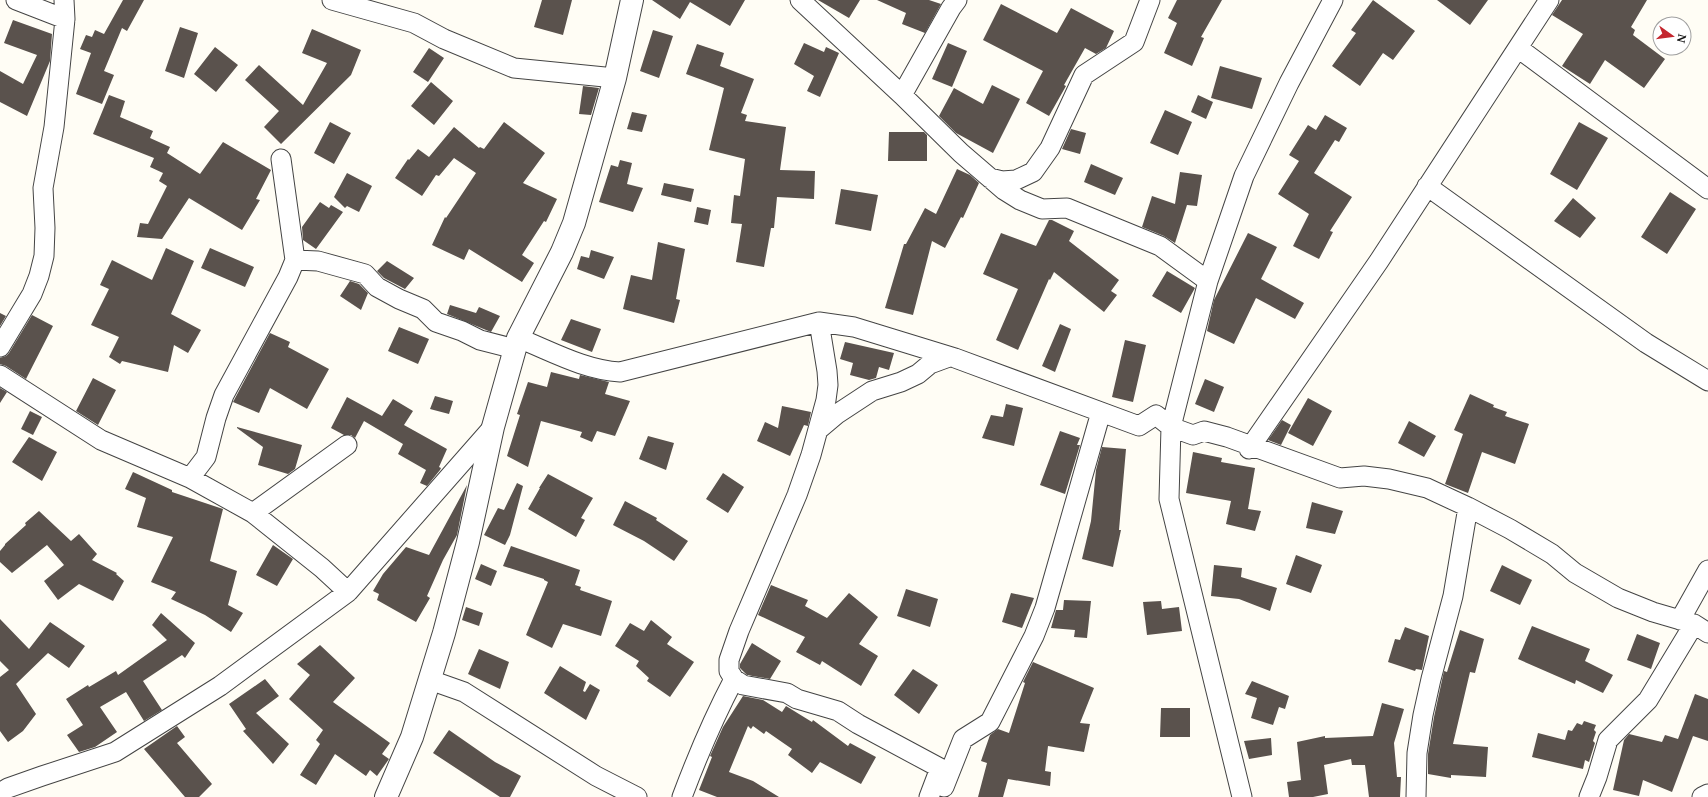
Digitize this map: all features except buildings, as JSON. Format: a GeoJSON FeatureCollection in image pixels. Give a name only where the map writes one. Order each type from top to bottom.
{"type":"FeatureCollection","features":[{"type":"Feature","properties":{"kind":"street"},"geometry":{"type":"LineString","coordinates":[[16,0],[65,19]]}},
{"type":"Feature","properties":{"kind":"street"},"geometry":{"type":"LineString","coordinates":[[0,347],[32,294],[39,276],[44,256],[45,228],[43,188],[54,127],[65,19],[64,0]]}},
{"type":"Feature","properties":{"kind":"street"},"geometry":{"type":"LineString","coordinates":[[332,0],[414,23],[444,39],[514,68],[615,78]]}},
{"type":"Feature","properties":{"kind":"street"},"geometry":{"type":"LineString","coordinates":[[800,0],[961,153],[1004,190],[1020,200],[1042,209],[1067,208],[1160,246],[1208,281]]}},
{"type":"Feature","properties":{"kind":"street"},"geometry":{"type":"LineString","coordinates":[[902,96],[951,8],[957,0]]}},
{"type":"Feature","properties":{"kind":"street"},"geometry":{"type":"LineString","coordinates":[[990,178],[1002,181],[1016,180],[1033,172],[1050,148],[1084,75],[1134,42],[1150,0]]}},
{"type":"Feature","properties":{"kind":"street"},"geometry":{"type":"LineString","coordinates":[[1242,797],[1170,499],[1171,427],[1208,281],[1244,176],[1289,83],[1334,0]]}},
{"type":"Feature","properties":{"kind":"street"},"geometry":{"type":"LineString","coordinates":[[1245,445],[1379,261],[1549,0]]}},
{"type":"Feature","properties":{"kind":"street"},"geometry":{"type":"LineString","coordinates":[[386,797],[412,738],[444,633],[468,542],[493,427],[517,344],[562,252],[574,223],[615,78],[628,1]]}},
{"type":"Feature","properties":{"kind":"street"},"geometry":{"type":"LineString","coordinates":[[1518,48],[1708,189]]}},
{"type":"Feature","properties":{"kind":"street"},"geometry":{"type":"LineString","coordinates":[[190,478],[206,457],[216,418],[224,396],[288,277],[295,260],[281,160]]}},
{"type":"Feature","properties":{"kind":"street"},"geometry":{"type":"LineString","coordinates":[[1427,186],[1646,343],[1708,381]]}},
{"type":"Feature","properties":{"kind":"street"},"geometry":{"type":"LineString","coordinates":[[295,260],[318,261],[365,274],[377,286],[399,299],[423,309],[436,322],[462,331],[480,340],[517,344],[604,371],[620,372],[819,322],[854,327],[949,357],[1139,426],[1156,415],[1171,427],[1193,435],[1204,431],[1274,453],[1340,478],[1364,476],[1389,479],[1427,488],[1468,507],[1552,554],[1575,573],[1618,598],[1694,626]]}},
{"type":"Feature","properties":{"kind":"street"},"geometry":{"type":"LineString","coordinates":[[819,322],[828,372],[828,385],[818,430],[797,495],[739,631],[729,660],[729,671],[734,679],[743,685],[787,693],[798,699],[838,711],[858,724],[940,768],[929,797]]}},
{"type":"Feature","properties":{"kind":"street"},"geometry":{"type":"LineString","coordinates":[[818,430],[837,414],[872,391],[901,382],[918,374],[930,364],[949,357]]}},
{"type":"Feature","properties":{"kind":"street"},"geometry":{"type":"LineString","coordinates":[[0,375],[101,440],[190,478],[253,513],[322,568],[348,592]]}},
{"type":"Feature","properties":{"kind":"street"},"geometry":{"type":"LineString","coordinates":[[939,797],[963,739],[990,722],[1034,636],[1047,601],[1101,412]]}},
{"type":"Feature","properties":{"kind":"street"},"geometry":{"type":"LineString","coordinates":[[0,793],[8,788],[115,752],[220,686],[348,592],[493,427]]}},
{"type":"Feature","properties":{"kind":"street"},"geometry":{"type":"LineString","coordinates":[[253,513],[347,445]]}},
{"type":"Feature","properties":{"kind":"street"},"geometry":{"type":"LineString","coordinates":[[1416,797],[1417,753],[1423,715],[1453,596],[1468,507]]}},
{"type":"Feature","properties":{"kind":"street"},"geometry":{"type":"LineString","coordinates":[[1589,797],[1597,777],[1608,740],[1648,700],[1694,626],[1708,570]]}},
{"type":"Feature","properties":{"kind":"street"},"geometry":{"type":"LineString","coordinates":[[682,797],[702,746],[734,679]]}},
{"type":"Feature","properties":{"kind":"street"},"geometry":{"type":"LineString","coordinates":[[430,680],[464,692],[596,776],[637,797]]}},
{"type":"Feature","properties":{"kind":"street"},"geometry":{"type":"LineString","coordinates":[[1702,797],[1708,794]]}}]}
